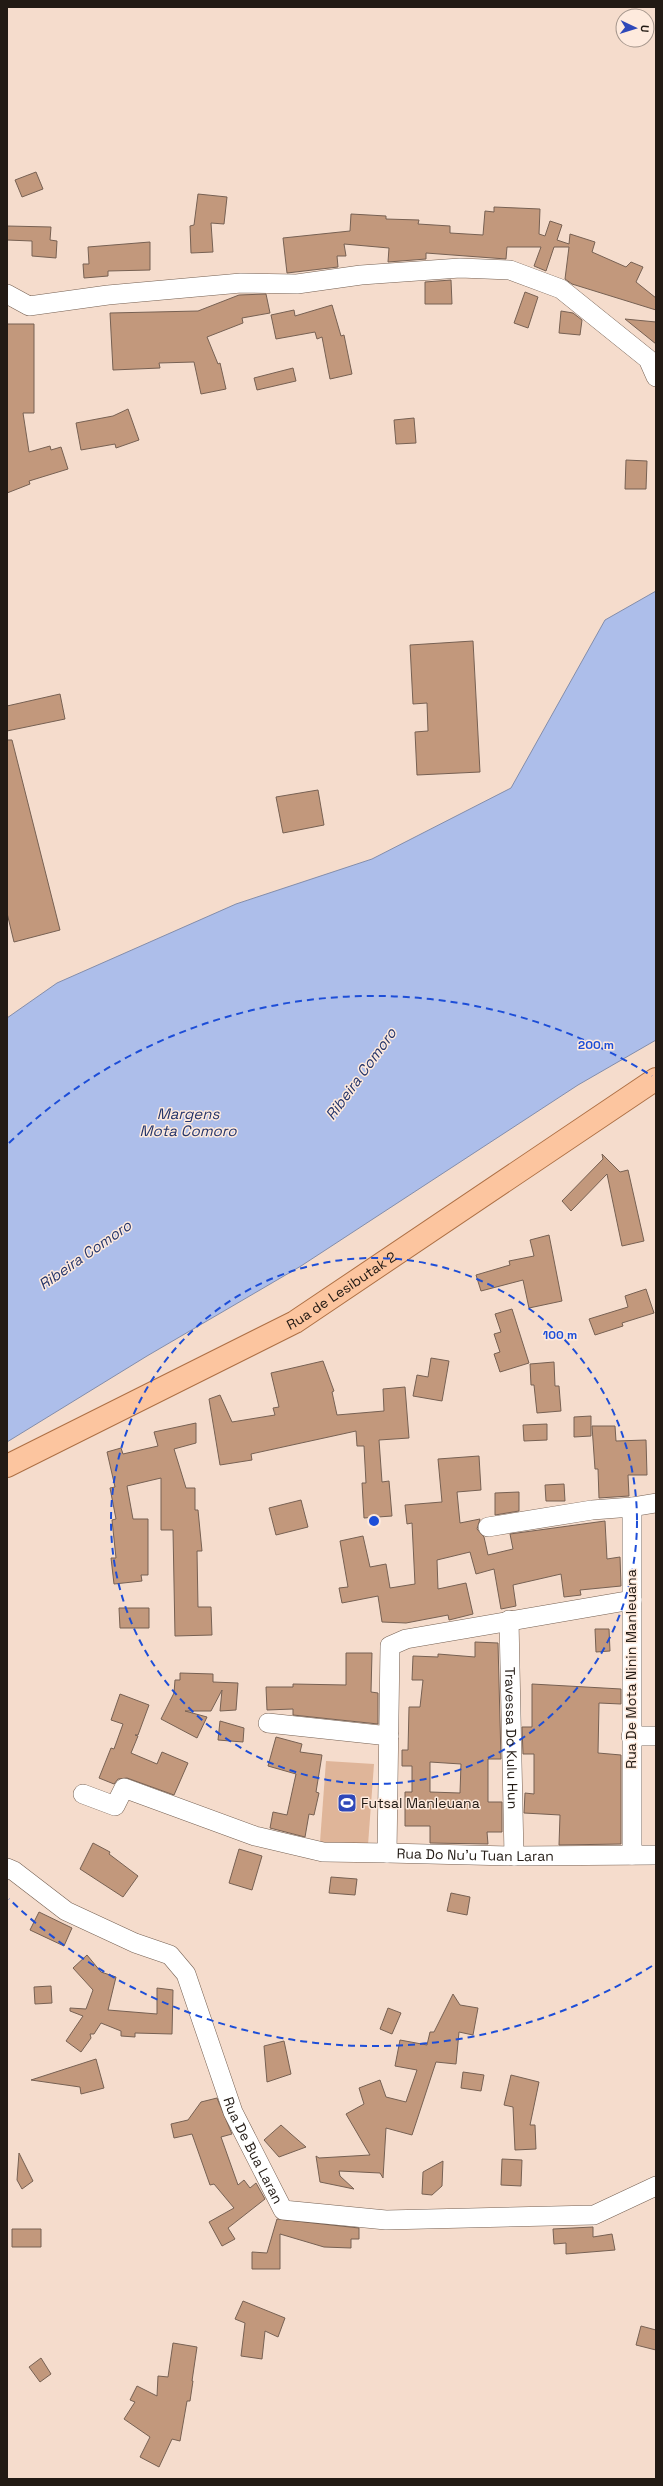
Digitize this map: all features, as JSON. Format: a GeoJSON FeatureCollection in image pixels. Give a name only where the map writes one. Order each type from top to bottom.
{"type":"FeatureCollection","features":[{"type":"Feature","properties":{"kind":"main road","name":"Rua de Lesibutak 2"},"geometry":{"type":"LineString","coordinates":[[7,1466],[295,1322],[656,1079]]}},
{"type":"Feature","properties":{"kind":"street"},"geometry":{"type":"LineString","coordinates":[[7,294],[29,306],[108,295],[241,283],[297,284],[360,275],[460,268],[510,270],[561,289],[648,359],[656,377]]}},
{"type":"Feature","properties":{"kind":"street"},"geometry":{"type":"LineString","coordinates":[[488,1527],[592,1510],[632,1507],[656,1503]]}},
{"type":"Feature","properties":{"kind":"street","name":"Rua De Mota Ninin Manleuana"},"geometry":{"type":"LineString","coordinates":[[632,1507],[632,1855]]}},
{"type":"Feature","properties":{"kind":"street","name":"Rua Do Nu’u Tuan Laran"},"geometry":{"type":"LineString","coordinates":[[632,1600],[406,1638],[390,1646],[387,1853],[514,1856],[656,1855]]}},
{"type":"Feature","properties":{"kind":"street","name":"Travessa Do Kulu Hun"},"geometry":{"type":"LineString","coordinates":[[509,1620],[514,1856]]}},
{"type":"Feature","properties":{"kind":"street"},"geometry":{"type":"LineString","coordinates":[[268,1723],[389,1736]]}},
{"type":"Feature","properties":{"kind":"street"},"geometry":{"type":"LineString","coordinates":[[631,1736],[656,1736]]}},
{"type":"Feature","properties":{"kind":"street"},"geometry":{"type":"LineString","coordinates":[[84,1794],[115,1806],[124,1788],[256,1836],[323,1852],[387,1853]]}},
{"type":"Feature","properties":{"kind":"street","name":"Rua De Bua Laran"},"geometry":{"type":"LineString","coordinates":[[7,1868],[14,1871],[66,1911],[135,1943],[170,1955],[186,1974],[233,2112],[283,2210],[386,2220],[594,2215],[656,2186]]}},
{"type":"Feature","properties":{"kind":"shaded area","name":"Futsal Manleuana"},"geometry":{"type":"Polygon","coordinates":[[[326,1761],[374,1764],[368,1845],[320,1842],[326,1761]]]}},
{"type":"Feature","properties":{"kind":"water","name":"Margens Mota Comoro"},"geometry":{"type":"Polygon","coordinates":[[[656,591],[656,1040],[578,1085],[301,1266],[147,1356],[7,1442],[7,1018],[57,983],[236,904],[372,859],[511,788],[605,620],[656,591]]]}},
{"type":"Feature","properties":{"kind":"building"},"geometry":{"type":"Polygon","coordinates":[[[36,172],[43,189],[22,197],[15,180],[36,172]]]}},
{"type":"Feature","properties":{"kind":"building"},"geometry":{"type":"Polygon","coordinates":[[[198,194],[227,197],[224,224],[211,223],[213,252],[191,253],[190,226],[194,225],[198,194]]]}},
{"type":"Feature","properties":{"kind":"building"},"geometry":{"type":"Polygon","coordinates":[[[494,207],[540,209],[539,234],[545,236],[550,221],[562,225],[557,240],[569,244],[570,234],[595,242],[592,252],[626,267],[631,262],[643,267],[636,282],[656,298],[656,310],[572,284],[565,279],[569,247],[554,247],[546,271],[534,266],[541,247],[507,247],[506,259],[426,253],[426,259],[388,262],[389,248],[344,244],[346,256],[337,256],[338,267],[287,273],[283,238],[350,231],[351,214],[386,216],[386,219],[419,220],[418,224],[450,226],[450,233],[483,235],[485,211],[494,212],[494,207]]]}},
{"type":"Feature","properties":{"kind":"building"},"geometry":{"type":"Polygon","coordinates":[[[7,226],[51,227],[50,240],[57,241],[56,258],[32,256],[32,241],[7,240],[7,226]]]}},
{"type":"Feature","properties":{"kind":"building"},"geometry":{"type":"Polygon","coordinates":[[[150,242],[150,270],[108,271],[108,276],[84,278],[83,264],[89,264],[88,247],[150,242]]]}},
{"type":"Feature","properties":{"kind":"building"},"geometry":{"type":"Polygon","coordinates":[[[451,280],[452,304],[425,304],[425,282],[451,280]]]}},
{"type":"Feature","properties":{"kind":"building"},"geometry":{"type":"Polygon","coordinates":[[[525,292],[538,297],[528,328],[514,323],[525,292]]]}},
{"type":"Feature","properties":{"kind":"building"},"geometry":{"type":"Polygon","coordinates":[[[266,294],[270,313],[242,318],[243,323],[207,337],[218,364],[220,363],[226,389],[201,394],[194,362],[159,363],[160,368],[113,370],[110,313],[198,311],[239,295],[266,294]]]}},
{"type":"Feature","properties":{"kind":"building"},"geometry":{"type":"Polygon","coordinates":[[[332,305],[341,336],[344,335],[352,374],[330,379],[322,337],[317,339],[315,332],[276,339],[271,315],[294,310],[295,316],[332,305]]]}},
{"type":"Feature","properties":{"kind":"building"},"geometry":{"type":"Polygon","coordinates":[[[561,311],[573,313],[582,320],[580,335],[559,333],[561,311]]]}},
{"type":"Feature","properties":{"kind":"building"},"geometry":{"type":"Polygon","coordinates":[[[625,319],[656,322],[656,344],[625,319]]]}},
{"type":"Feature","properties":{"kind":"building"},"geometry":{"type":"Polygon","coordinates":[[[7,324],[34,324],[34,413],[23,413],[29,452],[50,446],[51,450],[61,447],[68,469],[29,481],[30,484],[7,493],[7,324]]]}},
{"type":"Feature","properties":{"kind":"building"},"geometry":{"type":"Polygon","coordinates":[[[293,368],[296,381],[257,390],[254,378],[293,368]]]}},
{"type":"Feature","properties":{"kind":"building"},"geometry":{"type":"Polygon","coordinates":[[[128,409],[139,440],[116,448],[115,444],[81,450],[76,423],[113,416],[128,409]]]}},
{"type":"Feature","properties":{"kind":"building"},"geometry":{"type":"Polygon","coordinates":[[[414,418],[416,443],[396,444],[394,420],[414,418]]]}},
{"type":"Feature","properties":{"kind":"building"},"geometry":{"type":"Polygon","coordinates":[[[626,460],[647,461],[646,489],[625,489],[626,460]]]}},
{"type":"Feature","properties":{"kind":"building"},"geometry":{"type":"Polygon","coordinates":[[[473,641],[480,772],[417,775],[415,732],[428,731],[427,703],[413,704],[410,645],[473,641]]]}},
{"type":"Feature","properties":{"kind":"building"},"geometry":{"type":"Polygon","coordinates":[[[60,694],[65,719],[7,731],[7,706],[60,694]]]}},
{"type":"Feature","properties":{"kind":"building"},"geometry":{"type":"Polygon","coordinates":[[[7,740],[12,740],[60,930],[14,942],[7,913],[7,740]]]}},
{"type":"Feature","properties":{"kind":"building"},"geometry":{"type":"Polygon","coordinates":[[[318,790],[324,825],[283,833],[276,797],[318,790]]]}},
{"type":"Feature","properties":{"kind":"building"},"geometry":{"type":"Polygon","coordinates":[[[602,1154],[620,1172],[628,1170],[644,1241],[622,1246],[607,1174],[571,1211],[562,1201],[603,1159],[602,1154]]]}},
{"type":"Feature","properties":{"kind":"building"},"geometry":{"type":"Polygon","coordinates":[[[549,1235],[562,1301],[529,1308],[523,1280],[481,1291],[476,1275],[510,1265],[509,1261],[534,1256],[530,1240],[549,1235]]]}},
{"type":"Feature","properties":{"kind":"building"},"geometry":{"type":"Polygon","coordinates":[[[646,1289],[654,1313],[622,1323],[623,1326],[595,1335],[589,1319],[628,1307],[625,1296],[646,1289]]]}},
{"type":"Feature","properties":{"kind":"building"},"geometry":{"type":"Polygon","coordinates":[[[512,1309],[529,1363],[500,1372],[494,1354],[500,1352],[494,1334],[501,1332],[495,1314],[512,1309]]]}},
{"type":"Feature","properties":{"kind":"building"},"geometry":{"type":"Polygon","coordinates":[[[431,1358],[449,1361],[442,1401],[413,1396],[417,1375],[428,1377],[431,1358]]]}},
{"type":"Feature","properties":{"kind":"building"},"geometry":{"type":"Polygon","coordinates":[[[323,1361],[334,1391],[332,1392],[337,1415],[384,1411],[383,1389],[405,1387],[409,1438],[379,1440],[382,1482],[389,1481],[392,1516],[364,1518],[362,1483],[366,1483],[364,1446],[357,1446],[356,1431],[251,1454],[252,1460],[220,1465],[209,1399],[220,1395],[232,1422],[275,1415],[273,1408],[279,1407],[271,1373],[323,1361]]]}},
{"type":"Feature","properties":{"kind":"building"},"geometry":{"type":"Polygon","coordinates":[[[554,1362],[555,1386],[559,1386],[561,1411],[537,1413],[534,1385],[531,1385],[530,1364],[554,1362]]]}},
{"type":"Feature","properties":{"kind":"building"},"geometry":{"type":"Polygon","coordinates":[[[591,1416],[591,1436],[574,1437],[574,1417],[591,1416]]]}},
{"type":"Feature","properties":{"kind":"building"},"geometry":{"type":"Polygon","coordinates":[[[196,1423],[196,1443],[174,1449],[186,1488],[195,1488],[195,1510],[198,1510],[202,1551],[197,1551],[198,1607],[211,1607],[212,1635],[175,1636],[173,1530],[161,1530],[161,1478],[127,1486],[133,1519],[148,1519],[148,1575],[141,1575],[142,1581],[114,1584],[111,1558],[116,1558],[112,1520],[116,1519],[110,1488],[115,1487],[107,1452],[121,1448],[123,1454],[158,1446],[154,1432],[196,1423]]]}},
{"type":"Feature","properties":{"kind":"building"},"geometry":{"type":"Polygon","coordinates":[[[547,1424],[547,1440],[524,1441],[523,1425],[547,1424]]]}},
{"type":"Feature","properties":{"kind":"building"},"geometry":{"type":"Polygon","coordinates":[[[592,1426],[615,1426],[616,1441],[646,1440],[647,1475],[628,1475],[629,1496],[599,1498],[598,1469],[595,1469],[592,1426]]]}},
{"type":"Feature","properties":{"kind":"building"},"geometry":{"type":"Polygon","coordinates":[[[479,1456],[481,1490],[457,1492],[460,1523],[480,1519],[477,1529],[484,1537],[488,1555],[513,1549],[510,1534],[605,1521],[607,1559],[620,1557],[621,1586],[580,1590],[581,1595],[564,1597],[561,1574],[513,1585],[516,1606],[501,1609],[494,1569],[476,1574],[470,1552],[437,1560],[438,1589],[466,1583],[473,1614],[449,1620],[448,1615],[406,1623],[382,1622],[378,1596],[342,1603],[339,1588],[348,1587],[340,1541],[363,1536],[370,1567],[386,1564],[390,1588],[415,1584],[412,1523],[407,1524],[405,1505],[442,1502],[438,1459],[479,1456]]]}},
{"type":"Feature","properties":{"kind":"building"},"geometry":{"type":"Polygon","coordinates":[[[564,1484],[565,1501],[546,1501],[545,1485],[564,1484]]]}},
{"type":"Feature","properties":{"kind":"building"},"geometry":{"type":"Polygon","coordinates":[[[519,1492],[519,1511],[495,1515],[495,1493],[519,1492]]]}},
{"type":"Feature","properties":{"kind":"building"},"geometry":{"type":"Polygon","coordinates":[[[301,1500],[308,1527],[276,1535],[269,1508],[301,1500]]]}},
{"type":"Feature","properties":{"kind":"building"},"geometry":{"type":"Polygon","coordinates":[[[119,1608],[149,1608],[149,1628],[120,1628],[119,1608]]]}},
{"type":"Feature","properties":{"kind":"building"},"geometry":{"type":"Polygon","coordinates":[[[595,1629],[609,1629],[610,1651],[596,1652],[595,1629]]]}},
{"type":"Feature","properties":{"kind":"building"},"geometry":{"type":"Polygon","coordinates":[[[475,1642],[498,1643],[501,1759],[488,1759],[488,1802],[502,1802],[502,1832],[487,1832],[488,1844],[430,1843],[430,1826],[405,1826],[405,1792],[412,1792],[412,1766],[402,1766],[402,1750],[408,1750],[409,1707],[420,1707],[423,1680],[412,1680],[413,1656],[438,1657],[438,1654],[475,1657],[475,1642]],[[430,1762],[430,1792],[460,1793],[461,1764],[430,1762]]]}},
{"type":"Feature","properties":{"kind":"building"},"geometry":{"type":"Polygon","coordinates":[[[346,1653],[372,1653],[371,1692],[378,1693],[378,1724],[293,1715],[293,1709],[267,1710],[266,1687],[293,1687],[293,1684],[346,1685],[346,1653]]]}},
{"type":"Feature","properties":{"kind":"building"},"geometry":{"type":"Polygon","coordinates":[[[180,1673],[213,1674],[213,1682],[238,1683],[236,1710],[220,1711],[222,1690],[211,1711],[185,1711],[207,1717],[197,1738],[161,1719],[174,1693],[175,1680],[180,1680],[180,1673]]]}},
{"type":"Feature","properties":{"kind":"building"},"geometry":{"type":"Polygon","coordinates":[[[532,1684],[621,1689],[621,1704],[599,1703],[598,1753],[621,1755],[621,1844],[559,1845],[560,1815],[524,1813],[525,1793],[534,1794],[534,1754],[523,1754],[522,1727],[532,1727],[532,1684]]]}},
{"type":"Feature","properties":{"kind":"building"},"geometry":{"type":"Polygon","coordinates":[[[120,1694],[149,1705],[138,1735],[135,1735],[138,1736],[131,1753],[157,1764],[162,1752],[188,1763],[174,1795],[127,1778],[118,1779],[114,1784],[99,1778],[111,1748],[114,1749],[123,1724],[111,1720],[120,1694]]]}},
{"type":"Feature","properties":{"kind":"building"},"geometry":{"type":"Polygon","coordinates":[[[220,1721],[244,1728],[243,1742],[218,1740],[220,1721]]]}},
{"type":"Feature","properties":{"kind":"building"},"geometry":{"type":"Polygon","coordinates":[[[276,1737],[302,1744],[300,1752],[322,1755],[316,1792],[319,1793],[314,1815],[309,1814],[305,1837],[270,1828],[273,1812],[287,1815],[296,1774],[268,1766],[276,1737]]]}},
{"type":"Feature","properties":{"kind":"building"},"geometry":{"type":"Polygon","coordinates":[[[93,1843],[110,1852],[109,1854],[138,1876],[123,1897],[80,1869],[93,1843]]]}},
{"type":"Feature","properties":{"kind":"building"},"geometry":{"type":"Polygon","coordinates":[[[239,1849],[262,1856],[252,1890],[229,1883],[239,1849]]]}},
{"type":"Feature","properties":{"kind":"building"},"geometry":{"type":"Polygon","coordinates":[[[331,1877],[357,1879],[355,1895],[329,1893],[331,1877]]]}},
{"type":"Feature","properties":{"kind":"building"},"geometry":{"type":"Polygon","coordinates":[[[451,1893],[470,1897],[467,1915],[447,1911],[451,1893]]]}},
{"type":"Feature","properties":{"kind":"building"},"geometry":{"type":"Polygon","coordinates":[[[39,1912],[72,1928],[64,1946],[30,1930],[39,1912]]]}},
{"type":"Feature","properties":{"kind":"building"},"geometry":{"type":"Polygon","coordinates":[[[87,1955],[101,1972],[116,1977],[108,2010],[157,2014],[157,1988],[173,1990],[172,2034],[135,2033],[135,2037],[121,2036],[121,2031],[101,2023],[94,2034],[90,2034],[91,2038],[81,2052],[66,2041],[83,2016],[70,2011],[70,2008],[86,2009],[93,1990],[73,1968],[87,1955]]]}},
{"type":"Feature","properties":{"kind":"building"},"geometry":{"type":"Polygon","coordinates":[[[51,1986],[52,2003],[35,2004],[34,1987],[51,1986]]]}},
{"type":"Feature","properties":{"kind":"building"},"geometry":{"type":"Polygon","coordinates":[[[453,1994],[460,2005],[478,2008],[473,2035],[459,2032],[456,2064],[436,2062],[412,2135],[386,2128],[383,2178],[380,2173],[339,2171],[340,2176],[354,2189],[320,2182],[316,2156],[319,2158],[370,2155],[346,2114],[364,2104],[359,2088],[380,2080],[386,2097],[406,2102],[417,2070],[395,2066],[400,2040],[427,2045],[430,2032],[434,2032],[453,1994]]]}},
{"type":"Feature","properties":{"kind":"building"},"geometry":{"type":"Polygon","coordinates":[[[388,2008],[401,2013],[392,2034],[380,2029],[388,2008]]]}},
{"type":"Feature","properties":{"kind":"building"},"geometry":{"type":"Polygon","coordinates":[[[284,2041],[291,2074],[267,2082],[264,2046],[284,2041]]]}},
{"type":"Feature","properties":{"kind":"building"},"geometry":{"type":"Polygon","coordinates":[[[96,2059],[104,2088],[81,2094],[80,2087],[31,2080],[96,2059]]]}},
{"type":"Feature","properties":{"kind":"building"},"geometry":{"type":"Polygon","coordinates":[[[463,2072],[484,2075],[481,2091],[461,2088],[463,2072]]]}},
{"type":"Feature","properties":{"kind":"building"},"geometry":{"type":"Polygon","coordinates":[[[511,2075],[539,2082],[530,2125],[535,2125],[536,2149],[515,2150],[513,2107],[504,2105],[511,2075]]]}},
{"type":"Feature","properties":{"kind":"building"},"geometry":{"type":"Polygon","coordinates":[[[217,2098],[232,2134],[221,2137],[238,2185],[244,2180],[250,2188],[256,2183],[265,2199],[228,2228],[235,2239],[222,2246],[209,2222],[234,2208],[214,2184],[210,2185],[192,2134],[174,2138],[171,2124],[188,2120],[201,2102],[217,2098]]]}},
{"type":"Feature","properties":{"kind":"building"},"geometry":{"type":"Polygon","coordinates":[[[281,2125],[306,2147],[279,2157],[264,2140],[281,2125]]]}},
{"type":"Feature","properties":{"kind":"building"},"geometry":{"type":"Polygon","coordinates":[[[19,2153],[33,2181],[22,2189],[17,2180],[19,2153]]]}},
{"type":"Feature","properties":{"kind":"building"},"geometry":{"type":"Polygon","coordinates":[[[502,2159],[522,2160],[521,2186],[501,2185],[502,2159]]]}},
{"type":"Feature","properties":{"kind":"building"},"geometry":{"type":"Polygon","coordinates":[[[443,2161],[442,2186],[432,2195],[422,2194],[423,2172],[443,2161]]]}},
{"type":"Feature","properties":{"kind":"building"},"geometry":{"type":"Polygon","coordinates":[[[277,2219],[359,2228],[359,2239],[351,2239],[351,2248],[324,2247],[280,2234],[280,2269],[252,2269],[252,2252],[267,2253],[277,2219]]]}},
{"type":"Feature","properties":{"kind":"building"},"geometry":{"type":"Polygon","coordinates":[[[593,2227],[593,2237],[612,2234],[615,2250],[566,2254],[566,2243],[554,2244],[553,2229],[593,2227]]]}},
{"type":"Feature","properties":{"kind":"building"},"geometry":{"type":"Polygon","coordinates":[[[12,2229],[41,2229],[41,2247],[12,2247],[12,2229]]]}},
{"type":"Feature","properties":{"kind":"building"},"geometry":{"type":"Polygon","coordinates":[[[243,2301],[285,2318],[278,2337],[265,2331],[262,2359],[241,2356],[245,2323],[235,2319],[243,2301]]]}},
{"type":"Feature","properties":{"kind":"building"},"geometry":{"type":"Polygon","coordinates":[[[641,2326],[656,2330],[656,2350],[636,2345],[641,2326]]]}},
{"type":"Feature","properties":{"kind":"building"},"geometry":{"type":"Polygon","coordinates":[[[173,2343],[197,2347],[190,2401],[187,2401],[180,2441],[172,2439],[159,2467],[140,2457],[150,2437],[124,2419],[135,2402],[130,2400],[137,2386],[157,2396],[158,2376],[168,2377],[173,2343]]]}},
{"type":"Feature","properties":{"kind":"building"},"geometry":{"type":"Polygon","coordinates":[[[41,2358],[51,2374],[40,2382],[29,2367],[41,2358]]]}},
{"type":"Feature","properties":{"kind":"place","name":"Futsal Manleuana"},"geometry":{"type":"Point","coordinates":[347,1803]}},
{"type":"Feature","properties":{"kind":"water label","name":"Ribeira Comoro"},"geometry":{"type":"Point","coordinates":[361,1074]}},
{"type":"Feature","properties":{"kind":"water label","name":"Ribeira Comoro"},"geometry":{"type":"Point","coordinates":[85,1255]}}]}
